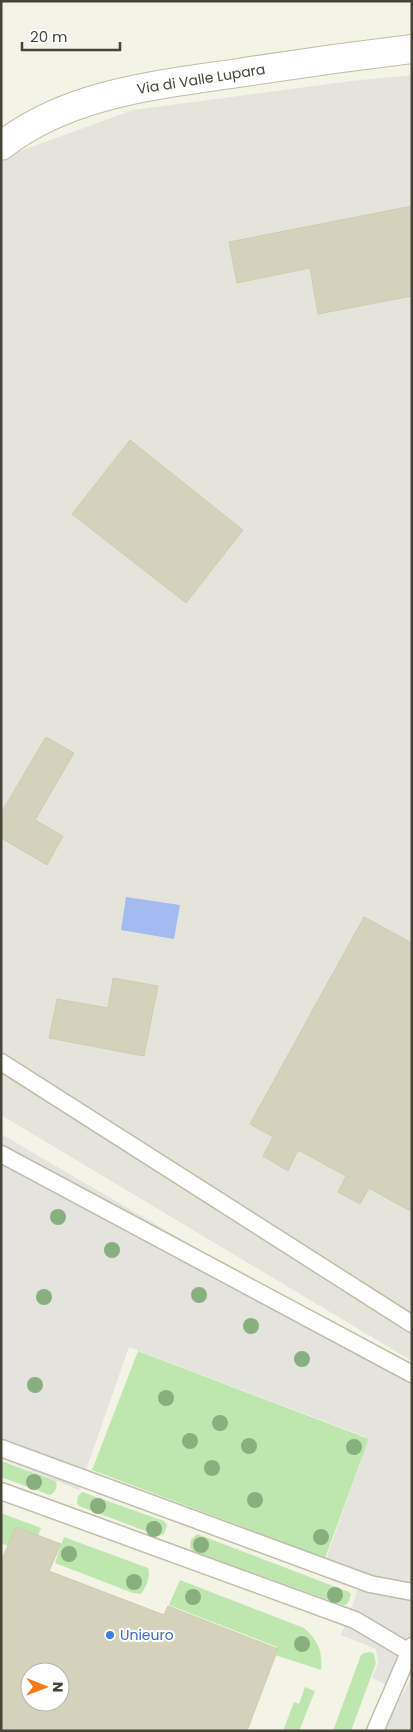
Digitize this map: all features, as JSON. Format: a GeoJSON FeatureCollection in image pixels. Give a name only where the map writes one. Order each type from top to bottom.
{"type":"FeatureCollection","features":[{"type":"Feature","properties":{"kind":"street","name":"Via di Valle Lupara"},"geometry":{"type":"LineString","coordinates":[[1,146],[20,133],[66,109],[101,97],[158,84],[412,49]]}},
{"type":"Feature","properties":{"kind":"lane"},"geometry":{"type":"LineString","coordinates":[[1,1062],[412,1324]]}},
{"type":"Feature","properties":{"kind":"lane"},"geometry":{"type":"LineString","coordinates":[[1,1154],[412,1374]]}},
{"type":"Feature","properties":{"kind":"lane"},"geometry":{"type":"LineString","coordinates":[[1,1448],[370,1584],[412,1592]]}},
{"type":"Feature","properties":{"kind":"lane"},"geometry":{"type":"LineString","coordinates":[[1,1491],[355,1620],[410,1649],[375,1731]]}},
{"type":"Feature","properties":{"kind":"shaded area"},"geometry":{"type":"Polygon","coordinates":[[[412,75],[412,1361],[1,1115],[1,163],[12,154],[133,110],[351,81],[412,75]]]}},
{"type":"Feature","properties":{"kind":"shaded area"},"geometry":{"type":"Polygon","coordinates":[[[1,1134],[412,1374],[412,1667],[399,1690],[372,1678],[378,1664],[376,1649],[341,1635],[359,1587],[321,1573],[369,1439],[366,1437],[129,1347],[79,1490],[1,1459],[1,1134]]]}},
{"type":"Feature","properties":{"kind":"shaded area"},"geometry":{"type":"Polygon","coordinates":[[[412,1677],[412,1731],[382,1731],[401,1697],[412,1677]]]}},
{"type":"Feature","properties":{"kind":"green space"},"geometry":{"type":"Polygon","coordinates":[[[138,1351],[369,1439],[325,1558],[92,1470],[138,1351]]]}},
{"type":"Feature","properties":{"kind":"green space"},"geometry":{"type":"Polygon","coordinates":[[[1,1461],[56,1481],[55,1491],[50,1495],[1,1477],[1,1461]]]}},
{"type":"Feature","properties":{"kind":"green space"},"geometry":{"type":"Polygon","coordinates":[[[82,1492],[164,1521],[167,1525],[164,1534],[159,1536],[79,1506],[77,1503],[78,1496],[82,1492]]]}},
{"type":"Feature","properties":{"kind":"green space"},"geometry":{"type":"Polygon","coordinates":[[[1,1513],[41,1528],[38,1536],[8,1546],[1,1543],[1,1513]]]}},
{"type":"Feature","properties":{"kind":"green space"},"geometry":{"type":"Polygon","coordinates":[[[197,1534],[349,1592],[351,1594],[349,1601],[346,1605],[343,1605],[193,1551],[190,1547],[191,1540],[197,1534]]]}},
{"type":"Feature","properties":{"kind":"green space"},"geometry":{"type":"Polygon","coordinates":[[[64,1537],[148,1568],[149,1574],[141,1594],[133,1593],[55,1563],[64,1537]]]}},
{"type":"Feature","properties":{"kind":"green space"},"geometry":{"type":"Polygon","coordinates":[[[180,1580],[304,1628],[316,1642],[320,1652],[321,1670],[275,1655],[277,1647],[169,1605],[180,1580]]]}},
{"type":"Feature","properties":{"kind":"green space"},"geometry":{"type":"Polygon","coordinates":[[[370,1652],[374,1654],[376,1663],[351,1731],[333,1731],[361,1655],[370,1652]]]}},
{"type":"Feature","properties":{"kind":"green space"},"geometry":{"type":"Polygon","coordinates":[[[305,1687],[315,1691],[299,1731],[283,1731],[294,1702],[299,1704],[305,1687]]]}},
{"type":"Feature","properties":{"kind":"water"},"geometry":{"type":"Polygon","coordinates":[[[126,897],[180,905],[174,939],[121,930],[126,897]]]}},
{"type":"Feature","properties":{"kind":"building"},"geometry":{"type":"Polygon","coordinates":[[[412,206],[412,296],[318,314],[310,268],[237,283],[229,242],[412,206]]]}},
{"type":"Feature","properties":{"kind":"building"},"geometry":{"type":"Polygon","coordinates":[[[130,440],[243,530],[186,603],[72,514],[130,440]]]}},
{"type":"Feature","properties":{"kind":"building"},"geometry":{"type":"Polygon","coordinates":[[[46,737],[74,753],[35,820],[63,836],[47,865],[1,838],[1,813],[46,737]]]}},
{"type":"Feature","properties":{"kind":"building"},"geometry":{"type":"Polygon","coordinates":[[[364,917],[412,943],[412,1212],[369,1188],[360,1204],[338,1192],[346,1176],[298,1150],[288,1171],[263,1156],[273,1137],[250,1124],[364,917]]]}},
{"type":"Feature","properties":{"kind":"building"},"geometry":{"type":"Polygon","coordinates":[[[113,978],[158,986],[144,1056],[49,1038],[57,999],[108,1008],[113,978]]]}},
{"type":"Feature","properties":{"kind":"building","name":"Unieuro"},"geometry":{"type":"Polygon","coordinates":[[[16,1527],[61,1544],[49,1571],[164,1615],[168,1606],[278,1649],[247,1731],[1,1731],[1,1561],[16,1527]]]}},
{"type":"Feature","properties":{"kind":"place","name":"Unieuro"},"geometry":{"type":"Point","coordinates":[110,1635]}}]}
